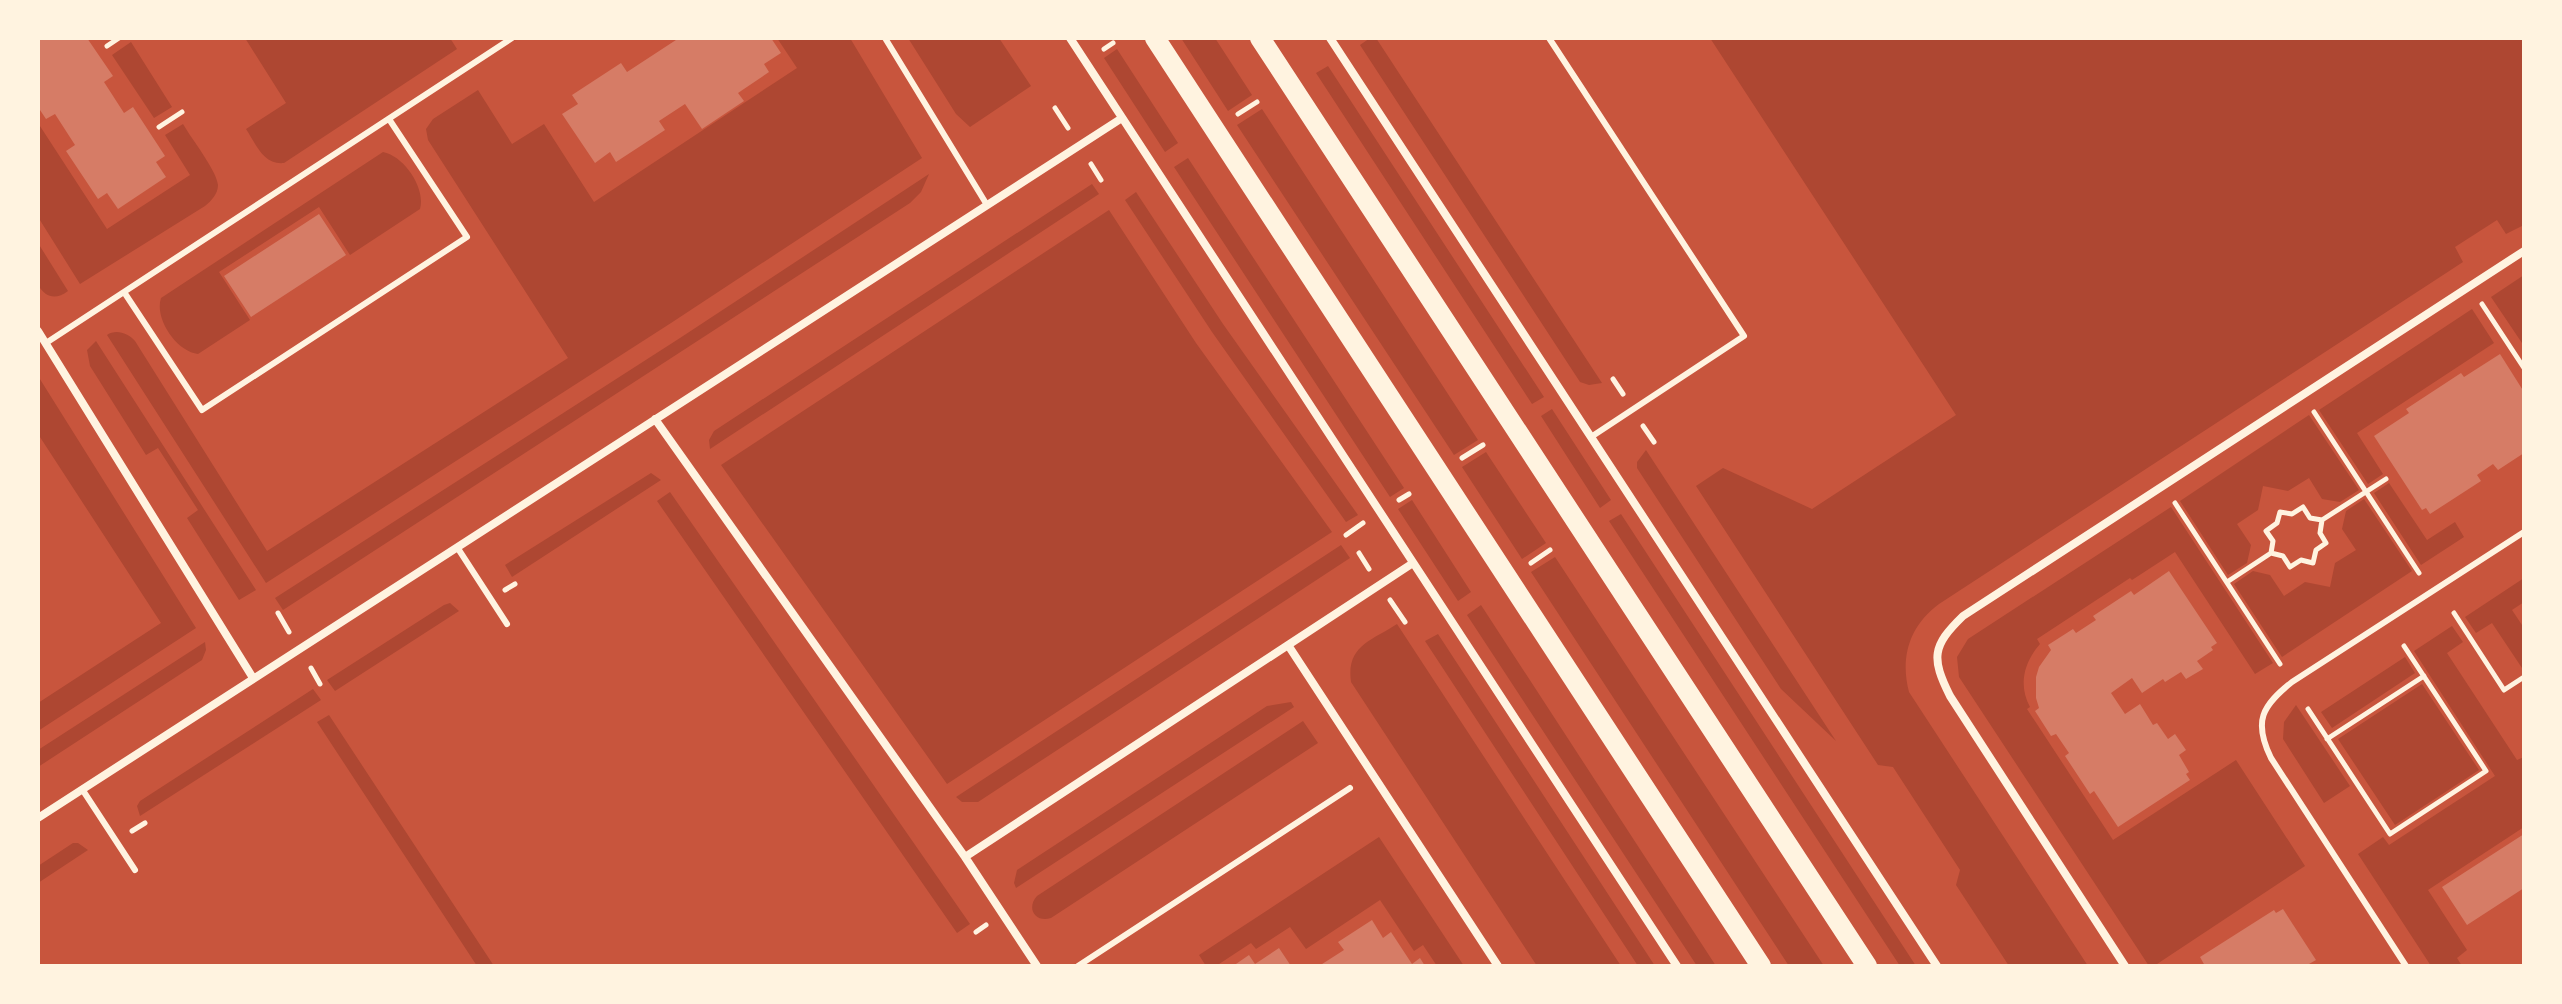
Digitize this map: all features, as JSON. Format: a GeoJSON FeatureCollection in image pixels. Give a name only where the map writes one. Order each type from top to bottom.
{"type":"FeatureCollection","features":[{"type":"Feature","properties":{"kind":"main road"},"geometry":{"type":"LineString","coordinates":[[1155,38],[1761,966]]}},
{"type":"Feature","properties":{"kind":"main road"},"geometry":{"type":"LineString","coordinates":[[1260,38],[1867,966]]}},
{"type":"Feature","properties":{"kind":"street"},"geometry":{"type":"LineString","coordinates":[[1070,38],[1677,966]]}},
{"type":"Feature","properties":{"kind":"street"},"geometry":{"type":"LineString","coordinates":[[1330,38],[1937,966]]}},
{"type":"Feature","properties":{"kind":"street"},"geometry":{"type":"LineString","coordinates":[[38,818],[1122,118]]}},
{"type":"Feature","properties":{"kind":"street"},"geometry":{"type":"LineString","coordinates":[[2125,966],[1950,696],[1938,673],[1936,650],[1947,632],[1963,616],[2524,251]]}},
{"type":"Feature","properties":{"kind":"street"},"geometry":{"type":"LineString","coordinates":[[38,331],[253,678]]}},
{"type":"Feature","properties":{"kind":"street"},"geometry":{"type":"LineString","coordinates":[[655,419],[965,857],[1037,966]]}},
{"type":"Feature","properties":{"kind":"street"},"geometry":{"type":"LineString","coordinates":[[965,857],[1413,563]]}},
{"type":"Feature","properties":{"kind":"street"},"geometry":{"type":"LineString","coordinates":[[1288,645],[1498,966]]}},
{"type":"Feature","properties":{"kind":"lane"},"geometry":{"type":"LineString","coordinates":[[46,343],[512,38]]}},
{"type":"Feature","properties":{"kind":"lane"},"geometry":{"type":"LineString","coordinates":[[885,38],[987,205]]}},
{"type":"Feature","properties":{"kind":"lane"},"geometry":{"type":"LineString","coordinates":[[1549,38],[1744,336],[1591,437]]}},
{"type":"Feature","properties":{"kind":"lane"},"geometry":{"type":"LineString","coordinates":[[124,292],[202,410],[467,237],[389,119]]}},
{"type":"Feature","properties":{"kind":"lane"},"geometry":{"type":"LineString","coordinates":[[2406,966],[2271,758],[2261,737],[2264,713],[2275,696],[2292,682],[2524,532]]}},
{"type":"Feature","properties":{"kind":"lane"},"geometry":{"type":"LineString","coordinates":[[457,547],[507,624]]}},
{"type":"Feature","properties":{"kind":"lane"},"geometry":{"type":"LineString","coordinates":[[1078,966],[1350,788]]}},
{"type":"Feature","properties":{"kind":"lane"},"geometry":{"type":"LineString","coordinates":[[82,789],[135,870]]}},
{"type":"Feature","properties":{"kind":"path"},"geometry":{"type":"LineString","coordinates":[[107,46],[119,38]]}},
{"type":"Feature","properties":{"kind":"path"},"geometry":{"type":"LineString","coordinates":[[1099,52],[1113,43]]}},
{"type":"Feature","properties":{"kind":"path"},"geometry":{"type":"LineString","coordinates":[[1233,118],[1257,102]]}},
{"type":"Feature","properties":{"kind":"path"},"geometry":{"type":"LineString","coordinates":[[159,127],[182,112]]}},
{"type":"Feature","properties":{"kind":"path"},"geometry":{"type":"LineString","coordinates":[[2481,303],[2524,368]]}},
{"type":"Feature","properties":{"kind":"path"},"geometry":{"type":"LineString","coordinates":[[2315,413],[2419,573]]}},
{"type":"Feature","properties":{"kind":"path"},"geometry":{"type":"LineString","coordinates":[[1458,461],[1483,445]]}},
{"type":"Feature","properties":{"kind":"path"},"geometry":{"type":"LineString","coordinates":[[2227,582],[2271,553],[2273,541],[2266,531],[2277,523],[2280,512],[2292,514],[2303,507],[2310,518],[2322,520],[2386,479]]}},
{"type":"Feature","properties":{"kind":"path"},"geometry":{"type":"LineString","coordinates":[[1394,503],[1409,494]]}},
{"type":"Feature","properties":{"kind":"path"},"geometry":{"type":"LineString","coordinates":[[2175,504],[2280,664]]}},
{"type":"Feature","properties":{"kind":"path"},"geometry":{"type":"LineString","coordinates":[[2271,553],[2283,556],[2290,567],[2301,560],[2313,563],[2316,550],[2326,543],[2320,533],[2322,520]]}},
{"type":"Feature","properties":{"kind":"path"},"geometry":{"type":"LineString","coordinates":[[1346,535],[1363,523]]}},
{"type":"Feature","properties":{"kind":"path"},"geometry":{"type":"LineString","coordinates":[[1527,566],[1550,550]]}},
{"type":"Feature","properties":{"kind":"path"},"geometry":{"type":"LineString","coordinates":[[2454,613],[2504,690],[2524,677]]}},
{"type":"Feature","properties":{"kind":"path"},"geometry":{"type":"LineString","coordinates":[[2308,709],[2390,834],[2486,771],[2404,646]]}},
{"type":"Feature","properties":{"kind":"path"},"geometry":{"type":"LineString","coordinates":[[2327,739],[2424,676]]}},
{"type":"Feature","properties":{"kind":"shaded area"},"geometry":{"type":"Polygon","coordinates":[[[245,38],[450,38],[457,49],[284,163],[277,163],[265,157],[246,129],[286,103],[245,38]]]}},
{"type":"Feature","properties":{"kind":"shaded area"},"geometry":{"type":"Polygon","coordinates":[[[777,38],[850,38],[922,158],[266,583],[107,335],[122,333],[135,341],[267,551],[568,358],[428,140],[426,129],[433,119],[478,90],[512,144],[544,124],[594,202],[797,68],[777,38]]]}},
{"type":"Feature","properties":{"kind":"shaded area"},"geometry":{"type":"Polygon","coordinates":[[[908,38],[999,38],[1031,86],[970,127],[956,114],[908,38]]]}},
{"type":"Feature","properties":{"kind":"shaded area"},"geometry":{"type":"Polygon","coordinates":[[[1181,38],[1215,38],[1252,95],[1228,111],[1181,38]]]}},
{"type":"Feature","properties":{"kind":"shaded area"},"geometry":{"type":"Polygon","coordinates":[[[1370,38],[1376,38],[1602,383],[1589,385],[1580,382],[1360,45],[1370,38]]]}},
{"type":"Feature","properties":{"kind":"shaded area"},"geometry":{"type":"Polygon","coordinates":[[[1710,38],[2524,38],[2524,225],[2506,234],[2497,220],[2455,247],[2463,262],[1939,604],[1920,622],[1914,633],[1907,655],[1909,692],[2088,966],[2009,966],[1956,885],[1960,870],[1893,767],[1878,765],[1696,486],[1723,468],[1812,509],[1956,415],[1710,38]]]}},
{"type":"Feature","properties":{"kind":"shaded area"},"geometry":{"type":"Polygon","coordinates":[[[131,42],[172,107],[154,118],[112,55],[131,42]]]}},
{"type":"Feature","properties":{"kind":"shaded area"},"geometry":{"type":"Polygon","coordinates":[[[1117,49],[1178,143],[1165,152],[1104,58],[1117,49]]]}},
{"type":"Feature","properties":{"kind":"shaded area"},"geometry":{"type":"Polygon","coordinates":[[[1328,66],[1544,397],[1532,404],[1316,73],[1328,66]]]}},
{"type":"Feature","properties":{"kind":"shaded area"},"geometry":{"type":"Polygon","coordinates":[[[1262,109],[1478,440],[1454,455],[1237,125],[1262,109]]]}},
{"type":"Feature","properties":{"kind":"shaded area"},"geometry":{"type":"Polygon","coordinates":[[[38,123],[107,229],[190,175],[165,135],[183,124],[217,179],[217,191],[205,206],[80,284],[38,217],[38,123]]]}},
{"type":"Feature","properties":{"kind":"shaded area"},"geometry":{"type":"Polygon","coordinates":[[[383,152],[406,166],[412,174],[420,192],[420,209],[350,255],[319,207],[219,272],[250,320],[198,354],[175,341],[161,315],[161,298],[383,152]]]}},
{"type":"Feature","properties":{"kind":"shaded area"},"geometry":{"type":"Polygon","coordinates":[[[1188,158],[1404,488],[1390,497],[1174,167],[1188,158]]]}},
{"type":"Feature","properties":{"kind":"shaded area"},"geometry":{"type":"Polygon","coordinates":[[[929,174],[921,192],[910,203],[283,610],[275,598],[680,338],[929,174]]]}},
{"type":"Feature","properties":{"kind":"shaded area"},"geometry":{"type":"Polygon","coordinates":[[[1092,184],[1099,194],[710,449],[709,440],[714,431],[1092,184]]]}},
{"type":"Feature","properties":{"kind":"shaded area"},"geometry":{"type":"Polygon","coordinates":[[[1136,192],[1223,324],[1358,515],[1346,522],[1212,332],[1125,200],[1136,192]]]}},
{"type":"Feature","properties":{"kind":"shaded area"},"geometry":{"type":"Polygon","coordinates":[[[1109,210],[1196,343],[1332,532],[947,784],[721,465],[1109,210]]]}},
{"type":"Feature","properties":{"kind":"shaded area"},"geometry":{"type":"Polygon","coordinates":[[[38,243],[68,291],[64,294],[48,295],[38,285],[38,243]]]}},
{"type":"Feature","properties":{"kind":"shaded area"},"geometry":{"type":"Polygon","coordinates":[[[2524,275],[2524,346],[2491,297],[2524,275]]]}},
{"type":"Feature","properties":{"kind":"shaded area"},"geometry":{"type":"Polygon","coordinates":[[[2472,309],[2494,343],[2357,433],[2383,474],[2368,484],[2319,410],[2472,309]]]}},
{"type":"Feature","properties":{"kind":"shaded area"},"geometry":{"type":"Polygon","coordinates":[[[96,341],[256,590],[239,600],[187,518],[198,510],[158,448],[146,455],[90,366],[87,350],[96,341]]]}},
{"type":"Feature","properties":{"kind":"shaded area"},"geometry":{"type":"Polygon","coordinates":[[[38,376],[196,628],[38,731],[38,703],[161,623],[38,434],[38,376]]]}},
{"type":"Feature","properties":{"kind":"shaded area"},"geometry":{"type":"Polygon","coordinates":[[[1552,409],[1611,500],[1600,508],[1541,416],[1552,409]]]}},
{"type":"Feature","properties":{"kind":"shaded area"},"geometry":{"type":"Polygon","coordinates":[[[2309,415],[2359,490],[2340,502],[2322,499],[2309,478],[2288,491],[2263,486],[2258,510],[2237,524],[2251,545],[2247,563],[2228,575],[2180,501],[2309,415]]]}},
{"type":"Feature","properties":{"kind":"shaded area"},"geometry":{"type":"Polygon","coordinates":[[[1646,450],[1836,741],[1781,689],[1637,468],[1637,462],[1646,450]]]}},
{"type":"Feature","properties":{"kind":"shaded area"},"geometry":{"type":"Polygon","coordinates":[[[1486,452],[1546,543],[1522,559],[1462,467],[1486,452]]]}},
{"type":"Feature","properties":{"kind":"shaded area"},"geometry":{"type":"Polygon","coordinates":[[[651,473],[661,480],[512,577],[505,565],[651,473]]]}},
{"type":"Feature","properties":{"kind":"shaded area"},"geometry":{"type":"Polygon","coordinates":[[[2389,483],[2427,540],[2455,522],[2464,537],[2421,565],[2374,493],[2389,483]]]}},
{"type":"Feature","properties":{"kind":"shaded area"},"geometry":{"type":"Polygon","coordinates":[[[670,492],[970,924],[957,933],[657,501],[670,492]]]}},
{"type":"Feature","properties":{"kind":"shaded area"},"geometry":{"type":"Polygon","coordinates":[[[2364,499],[2412,571],[2282,657],[2234,584],[2253,571],[2270,575],[2284,596],[2305,582],[2330,587],[2335,563],[2356,550],[2342,529],[2346,511],[2364,499]]]}},
{"type":"Feature","properties":{"kind":"shaded area"},"geometry":{"type":"Polygon","coordinates":[[[1412,500],[1471,592],[1458,601],[1398,509],[1412,500]]]}},
{"type":"Feature","properties":{"kind":"shaded area"},"geometry":{"type":"Polygon","coordinates":[[[2171,507],[2273,663],[2255,674],[2175,552],[2037,639],[2040,644],[2024,674],[2024,690],[2030,707],[2027,709],[2113,840],[2236,760],[2305,866],[2154,966],[2149,966],[1959,677],[1957,657],[1968,639],[2171,507]]]}},
{"type":"Feature","properties":{"kind":"shaded area"},"geometry":{"type":"Polygon","coordinates":[[[1621,514],[1916,966],[1900,966],[1609,521],[1621,514]]]}},
{"type":"Feature","properties":{"kind":"shaded area"},"geometry":{"type":"Polygon","coordinates":[[[1341,545],[1350,558],[978,802],[962,802],[956,797],[1341,545]]]}},
{"type":"Feature","properties":{"kind":"shaded area"},"geometry":{"type":"Polygon","coordinates":[[[1555,557],[1824,966],[1789,966],[1531,572],[1555,557]]]}},
{"type":"Feature","properties":{"kind":"shaded area"},"geometry":{"type":"Polygon","coordinates":[[[2524,578],[2524,602],[2512,610],[2524,628],[2522,668],[2492,623],[2476,633],[2465,617],[2524,578]]]}},
{"type":"Feature","properties":{"kind":"shaded area"},"geometry":{"type":"Polygon","coordinates":[[[450,603],[459,611],[335,691],[327,680],[444,605],[450,603]]]}},
{"type":"Feature","properties":{"kind":"shaded area"},"geometry":{"type":"Polygon","coordinates":[[[1481,605],[1716,966],[1697,966],[1467,615],[1481,605]]]}},
{"type":"Feature","properties":{"kind":"shaded area"},"geometry":{"type":"Polygon","coordinates":[[[1397,624],[1621,966],[1537,966],[1351,682],[1352,660],[1357,652],[1397,624]]]}},
{"type":"Feature","properties":{"kind":"shaded area"},"geometry":{"type":"Polygon","coordinates":[[[2452,626],[2463,642],[2447,653],[2517,760],[2524,757],[2524,827],[2428,890],[2467,950],[2457,958],[2462,966],[2431,966],[2358,854],[2383,837],[2389,845],[2495,776],[2414,651],[2452,626]]]}},
{"type":"Feature","properties":{"kind":"shaded area"},"geometry":{"type":"Polygon","coordinates":[[[1438,634],[1655,966],[1638,966],[1425,641],[1438,634]]]}},
{"type":"Feature","properties":{"kind":"shaded area"},"geometry":{"type":"Polygon","coordinates":[[[205,642],[202,660],[38,767],[38,750],[205,642]]]}},
{"type":"Feature","properties":{"kind":"shaded area"},"geometry":{"type":"Polygon","coordinates":[[[2405,657],[2415,673],[2332,728],[2321,712],[2405,657]]]}},
{"type":"Feature","properties":{"kind":"shaded area"},"geometry":{"type":"Polygon","coordinates":[[[2422,684],[2479,770],[2395,825],[2338,739],[2422,684]]]}},
{"type":"Feature","properties":{"kind":"shaded area"},"geometry":{"type":"Polygon","coordinates":[[[313,689],[321,700],[140,816],[137,806],[140,801],[313,689]]]}},
{"type":"Feature","properties":{"kind":"shaded area"},"geometry":{"type":"Polygon","coordinates":[[[1291,702],[1294,707],[1016,888],[1017,870],[1267,706],[1291,702]]]}},
{"type":"Feature","properties":{"kind":"shaded area"},"geometry":{"type":"Polygon","coordinates":[[[2296,705],[2350,786],[2324,803],[2283,739],[2284,722],[2296,705]]]}},
{"type":"Feature","properties":{"kind":"shaded area"},"geometry":{"type":"Polygon","coordinates":[[[329,715],[494,966],[477,966],[317,722],[329,715]]]}},
{"type":"Feature","properties":{"kind":"shaded area"},"geometry":{"type":"Polygon","coordinates":[[[1303,721],[1318,743],[1051,918],[1041,918],[1034,913],[1032,905],[1037,896],[1303,721]]]}},
{"type":"Feature","properties":{"kind":"shaded area"},"geometry":{"type":"Polygon","coordinates":[[[1379,837],[1464,966],[1437,966],[1423,945],[1414,951],[1380,900],[1306,949],[1290,927],[1256,949],[1251,943],[1216,966],[1206,966],[1199,955],[1379,837]]]}},
{"type":"Feature","properties":{"kind":"shaded area"},"geometry":{"type":"Polygon","coordinates":[[[73,843],[88,850],[38,883],[38,866],[73,843]]]}},
{"type":"Feature","properties":{"kind":"building"},"geometry":{"type":"Polygon","coordinates":[[[38,38],[87,38],[113,76],[104,82],[124,113],[133,107],[165,156],[156,162],[166,177],[118,209],[107,193],[98,199],[66,151],[75,145],[55,114],[46,119],[38,107],[38,38]]]}},
{"type":"Feature","properties":{"kind":"building"},"geometry":{"type":"Polygon","coordinates":[[[679,38],[771,38],[781,53],[764,64],[769,72],[738,93],[744,101],[702,129],[685,104],[659,121],[665,130],[616,162],[610,152],[595,163],[562,114],[578,104],[572,95],[621,63],[627,72],[679,38]]]}},
{"type":"Feature","properties":{"kind":"building"},"geometry":{"type":"Polygon","coordinates":[[[319,214],[346,255],[251,317],[224,276],[319,214]]]}},
{"type":"Feature","properties":{"kind":"building"},"geometry":{"type":"Polygon","coordinates":[[[2500,354],[2524,392],[2524,453],[2498,470],[2493,464],[2477,475],[2481,481],[2430,514],[2426,508],[2422,510],[2374,436],[2409,413],[2406,409],[2461,373],[2464,377],[2500,354]]]}},
{"type":"Feature","properties":{"kind":"building"},"geometry":{"type":"Polygon","coordinates":[[[2169,571],[2217,643],[2211,647],[2213,650],[2197,661],[2203,669],[2186,679],[2181,672],[2142,693],[2132,678],[2111,693],[2125,714],[2140,704],[2153,725],[2157,723],[2168,739],[2175,734],[2186,750],[2179,755],[2190,780],[2118,827],[2094,791],[2090,794],[2065,756],[2069,753],[2056,734],[2051,736],[2035,711],[2039,708],[2036,677],[2051,650],[2048,645],[2073,629],[2076,633],[2096,620],[2093,616],[2131,591],[2134,595],[2169,571]]]}},
{"type":"Feature","properties":{"kind":"building"},"geometry":{"type":"Polygon","coordinates":[[[2524,834],[2524,888],[2467,925],[2442,887],[2524,834]]]}},
{"type":"Feature","properties":{"kind":"building"},"geometry":{"type":"Polygon","coordinates":[[[2283,909],[2316,960],[2309,964],[2311,966],[2205,966],[2200,957],[2274,910],[2276,913],[2283,909]]]}},
{"type":"Feature","properties":{"kind":"building"},"geometry":{"type":"Polygon","coordinates":[[[1372,920],[1383,938],[1391,932],[1412,964],[1420,958],[1425,966],[1319,966],[1344,950],[1338,942],[1372,920]]]}},
{"type":"Feature","properties":{"kind":"building"},"geometry":{"type":"Polygon","coordinates":[[[1279,948],[1291,966],[1233,966],[1249,955],[1255,964],[1279,948]]]}}]}
